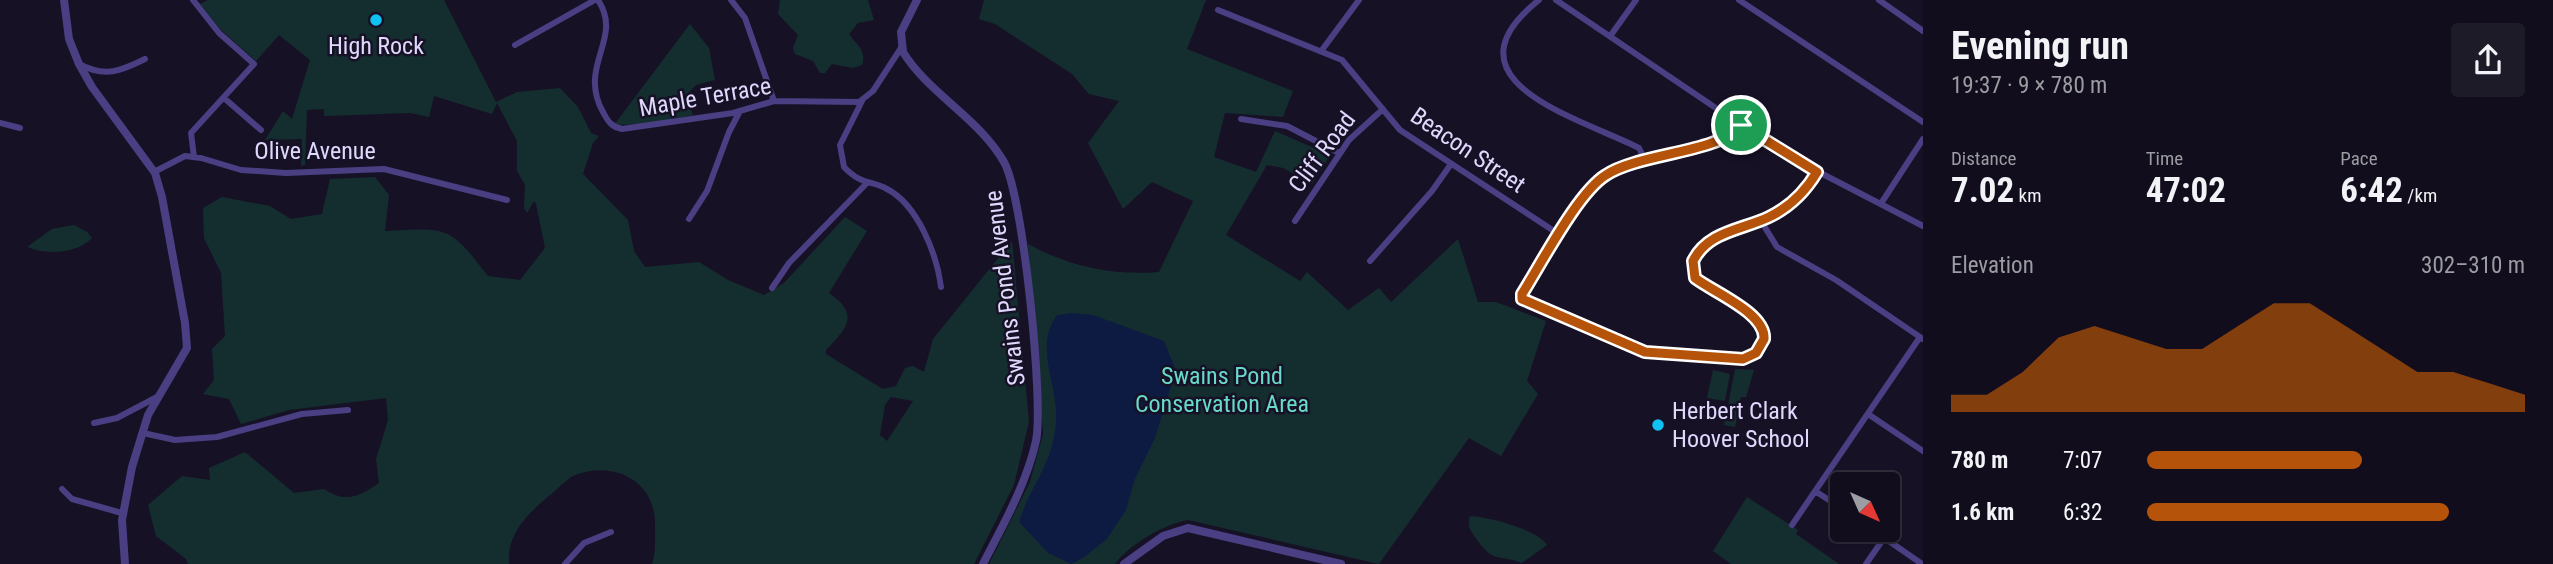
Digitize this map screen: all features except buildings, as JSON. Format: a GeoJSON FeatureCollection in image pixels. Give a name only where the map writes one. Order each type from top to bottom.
{"type":"FeatureCollection","features":[{"type":"Feature","properties":{"kind":"street"},"geometry":{"type":"LineString","coordinates":[[64,0],[69,39],[79,64],[92,87],[154,172],[162,197],[187,348],[157,397],[143,433],[122,513],[125,564]]}},
{"type":"Feature","properties":{"kind":"street"},"geometry":{"type":"LineString","coordinates":[[154,172],[185,156],[194,157],[191,134],[254,64],[219,33],[193,0]]}},
{"type":"Feature","properties":{"kind":"street"},"geometry":{"type":"LineString","coordinates":[[515,45],[597,0]]}},
{"type":"Feature","properties":{"kind":"street","name":"Maple Terrace"},"geometry":{"type":"LineString","coordinates":[[597,0],[604,9],[606,27],[593,87],[604,115],[614,128],[635,130],[740,111],[774,102],[862,102]]}},
{"type":"Feature","properties":{"kind":"street"},"geometry":{"type":"LineString","coordinates":[[731,0],[745,18],[774,102]]}},
{"type":"Feature","properties":{"kind":"street"},"geometry":{"type":"LineString","coordinates":[[917,0],[901,32],[901,48],[873,91],[862,102],[845,131],[840,154],[844,167],[866,184],[884,187],[893,192],[925,232],[937,261],[941,287]]}},
{"type":"Feature","properties":{"kind":"street"},"geometry":{"type":"LineString","coordinates":[[1322,50],[1359,0]]}},
{"type":"Feature","properties":{"kind":"street"},"geometry":{"type":"LineString","coordinates":[[1539,0],[1516,19],[1507,33],[1503,53],[1512,80],[1532,96],[1639,147],[1646,160]]}},
{"type":"Feature","properties":{"kind":"street"},"geometry":{"type":"LineString","coordinates":[[1556,0],[1741,125],[1817,172],[1882,202],[1923,226]]}},
{"type":"Feature","properties":{"kind":"street"},"geometry":{"type":"LineString","coordinates":[[1611,35],[1636,0]]}},
{"type":"Feature","properties":{"kind":"street"},"geometry":{"type":"LineString","coordinates":[[1739,0],[1814,53],[1923,122]]}},
{"type":"Feature","properties":{"kind":"street"},"geometry":{"type":"LineString","coordinates":[[1879,0],[1923,31]]}},
{"type":"Feature","properties":{"kind":"street","name":"Beacon Street"},"geometry":{"type":"LineString","coordinates":[[1218,10],[1322,50],[1352,69],[1401,130],[1560,234]]}},
{"type":"Feature","properties":{"kind":"street","name":"Swains Pond Avenue"},"geometry":{"type":"LineString","coordinates":[[901,48],[918,71],[997,152],[1012,178],[1017,201],[1029,298],[1037,431],[1022,482],[983,564]]}},
{"type":"Feature","properties":{"kind":"street"},"geometry":{"type":"LineString","coordinates":[[79,64],[100,73],[116,74],[145,59]]}},
{"type":"Feature","properties":{"kind":"street"},"geometry":{"type":"LineString","coordinates":[[224,98],[261,130]]}},
{"type":"Feature","properties":{"kind":"street","name":"Cliff Road"},"geometry":{"type":"LineString","coordinates":[[1295,221],[1339,153],[1366,122],[1383,109]]}},
{"type":"Feature","properties":{"kind":"street"},"geometry":{"type":"LineString","coordinates":[[689,219],[707,191],[740,111]]}},
{"type":"Feature","properties":{"kind":"street"},"geometry":{"type":"LineString","coordinates":[[1241,119],[1287,126],[1339,153]]}},
{"type":"Feature","properties":{"kind":"street"},"geometry":{"type":"LineString","coordinates":[[0,123],[20,128]]}},
{"type":"Feature","properties":{"kind":"street"},"geometry":{"type":"LineString","coordinates":[[1741,125],[1728,138],[1614,170],[1601,178],[1560,234],[1522,294],[1524,301],[1645,352],[1743,359],[1753,355],[1764,339],[1761,326],[1748,313],[1695,278],[1693,264],[1707,242],[1760,221],[1794,201],[1817,172]]}},
{"type":"Feature","properties":{"kind":"street"},"geometry":{"type":"LineString","coordinates":[[1882,202],[1923,139]]}},
{"type":"Feature","properties":{"kind":"street","name":"Olive Avenue"},"geometry":{"type":"LineString","coordinates":[[194,157],[241,170],[286,173],[384,169],[507,201]]}},
{"type":"Feature","properties":{"kind":"street"},"geometry":{"type":"LineString","coordinates":[[1370,261],[1432,191],[1451,164]]}},
{"type":"Feature","properties":{"kind":"street"},"geometry":{"type":"LineString","coordinates":[[772,288],[789,263],[866,184]]}},
{"type":"Feature","properties":{"kind":"street"},"geometry":{"type":"LineString","coordinates":[[1760,221],[1777,247],[1836,280],[1922,338],[1792,525]]}},
{"type":"Feature","properties":{"kind":"street"},"geometry":{"type":"LineString","coordinates":[[93,424],[117,418],[157,397]]}},
{"type":"Feature","properties":{"kind":"street"},"geometry":{"type":"LineString","coordinates":[[143,433],[175,440],[217,437],[302,414],[348,410]]}},
{"type":"Feature","properties":{"kind":"street"},"geometry":{"type":"LineString","coordinates":[[1868,414],[1923,452]]}},
{"type":"Feature","properties":{"kind":"street"},"geometry":{"type":"LineString","coordinates":[[62,489],[72,499],[122,513]]}},
{"type":"Feature","properties":{"kind":"street"},"geometry":{"type":"LineString","coordinates":[[1815,491],[1830,501]]}},
{"type":"Feature","properties":{"kind":"street"},"geometry":{"type":"LineString","coordinates":[[1124,564],[1163,536],[1188,528],[1341,564]]}},
{"type":"Feature","properties":{"kind":"street"},"geometry":{"type":"LineString","coordinates":[[565,564],[584,542],[611,532]]}},
{"type":"Feature","properties":{"kind":"street"},"geometry":{"type":"LineString","coordinates":[[1866,564],[1881,542]]}},
{"type":"Feature","properties":{"kind":"street"},"geometry":{"type":"LineString","coordinates":[[1890,542],[1922,564]]}},
{"type":"Feature","properties":{"kind":"green space"},"geometry":{"type":"Polygon","coordinates":[[[208,0],[444,0],[496,102],[517,92],[560,88],[578,107],[591,133],[599,136],[593,143],[583,174],[628,220],[634,251],[645,267],[699,262],[728,280],[764,295],[784,283],[845,217],[867,231],[829,293],[845,308],[847,322],[826,350],[826,354],[883,389],[896,386],[905,368],[913,366],[924,372],[933,339],[1012,241],[1029,422],[1014,485],[974,564],[652,564],[655,527],[654,511],[649,497],[629,478],[617,472],[603,470],[588,471],[571,477],[530,513],[516,531],[509,552],[509,564],[188,564],[186,559],[156,536],[148,505],[182,476],[210,480],[209,468],[245,452],[294,493],[324,489],[339,496],[353,496],[379,483],[376,459],[388,420],[386,398],[289,410],[241,424],[229,399],[203,394],[214,380],[212,349],[225,336],[221,273],[204,238],[203,208],[222,197],[270,206],[291,219],[322,214],[330,179],[375,177],[389,195],[385,231],[435,230],[446,233],[464,247],[488,276],[520,280],[545,248],[536,204],[534,201],[527,213],[524,208],[525,185],[517,171],[517,141],[497,103],[492,114],[434,96],[429,117],[410,113],[324,116],[324,109],[307,110],[305,165],[301,166],[302,139],[265,140],[283,111],[292,119],[310,60],[279,35],[256,61],[220,29],[200,4],[208,0]],[[891,397],[885,405],[880,435],[887,441],[913,401],[891,397]]]}},
{"type":"Feature","properties":{"kind":"green space"},"geometry":{"type":"Polygon","coordinates":[[[780,0],[868,0],[874,20],[858,23],[849,34],[862,52],[862,65],[853,68],[832,64],[825,73],[820,73],[813,61],[795,54],[793,48],[798,35],[778,14],[780,0]]]}},
{"type":"Feature","properties":{"kind":"green space","name":"Swains Pond Conservation Area"},"geometry":{"type":"Polygon","coordinates":[[[984,0],[1206,0],[1187,49],[1293,91],[1283,117],[1225,113],[1214,157],[1256,172],[1275,131],[1330,155],[1312,184],[1283,168],[1267,165],[1226,235],[1300,281],[1307,272],[1348,310],[1379,288],[1391,302],[1458,239],[1478,302],[1496,302],[1546,321],[1527,381],[1538,394],[1501,456],[1469,438],[1379,564],[1188,520],[1148,536],[1115,564],[989,564],[1030,482],[1043,434],[1028,244],[1043,252],[1091,268],[1159,272],[1193,201],[1152,182],[1123,209],[1088,143],[1119,101],[1089,94],[1072,74],[995,24],[979,19],[984,0]]]}},
{"type":"Feature","properties":{"kind":"green space"},"geometry":{"type":"Polygon","coordinates":[[[690,24],[709,48],[715,80],[696,85],[686,95],[693,115],[649,124],[614,125],[690,24]]]}},
{"type":"Feature","properties":{"kind":"green space"},"geometry":{"type":"Polygon","coordinates":[[[74,225],[92,238],[78,247],[61,252],[27,247],[52,229],[74,225]]]}},
{"type":"Feature","properties":{"kind":"green space"},"geometry":{"type":"Polygon","coordinates":[[[1735,369],[1754,370],[1746,397],[1741,397],[1735,427],[1724,425],[1735,369]]]}},
{"type":"Feature","properties":{"kind":"green space"},"geometry":{"type":"Polygon","coordinates":[[[1713,370],[1730,374],[1725,401],[1707,398],[1713,370]]]}},
{"type":"Feature","properties":{"kind":"green space"},"geometry":{"type":"Polygon","coordinates":[[[1747,497],[1798,530],[1796,534],[1839,564],[1731,564],[1713,551],[1747,497]]]}},
{"type":"Feature","properties":{"kind":"green space"},"geometry":{"type":"Polygon","coordinates":[[[1470,516],[1500,521],[1523,529],[1542,539],[1547,545],[1522,563],[1495,556],[1486,551],[1472,532],[1469,525],[1470,516]]]}},
{"type":"Feature","properties":{"kind":"water"},"geometry":{"type":"Polygon","coordinates":[[[1057,315],[1093,315],[1164,341],[1175,368],[1155,438],[1135,479],[1126,510],[1107,539],[1071,564],[1048,553],[1019,522],[1051,450],[1054,437],[1056,408],[1047,353],[1050,327],[1057,315]]]}},
{"type":"Feature","properties":{"kind":"place","name":"High Rock"},"geometry":{"type":"Point","coordinates":[376,20]}},
{"type":"Feature","properties":{"kind":"place","name":"Herbert Clark Hoover School"},"geometry":{"type":"Point","coordinates":[1658,425]}},
{"type":"Feature","properties":{"kind":"route"},"geometry":{"type":"LineString","coordinates":[[1741,125],[1776,150],[1817,172],[1801,195],[1786,207],[1760,221],[1707,242],[1693,261],[1692,271],[1695,278],[1754,317],[1761,326],[1764,339],[1756,353],[1743,359],[1645,352],[1595,333],[1522,299],[1522,294],[1560,234],[1603,176],[1638,162],[1728,138],[1741,125]]}}]}
